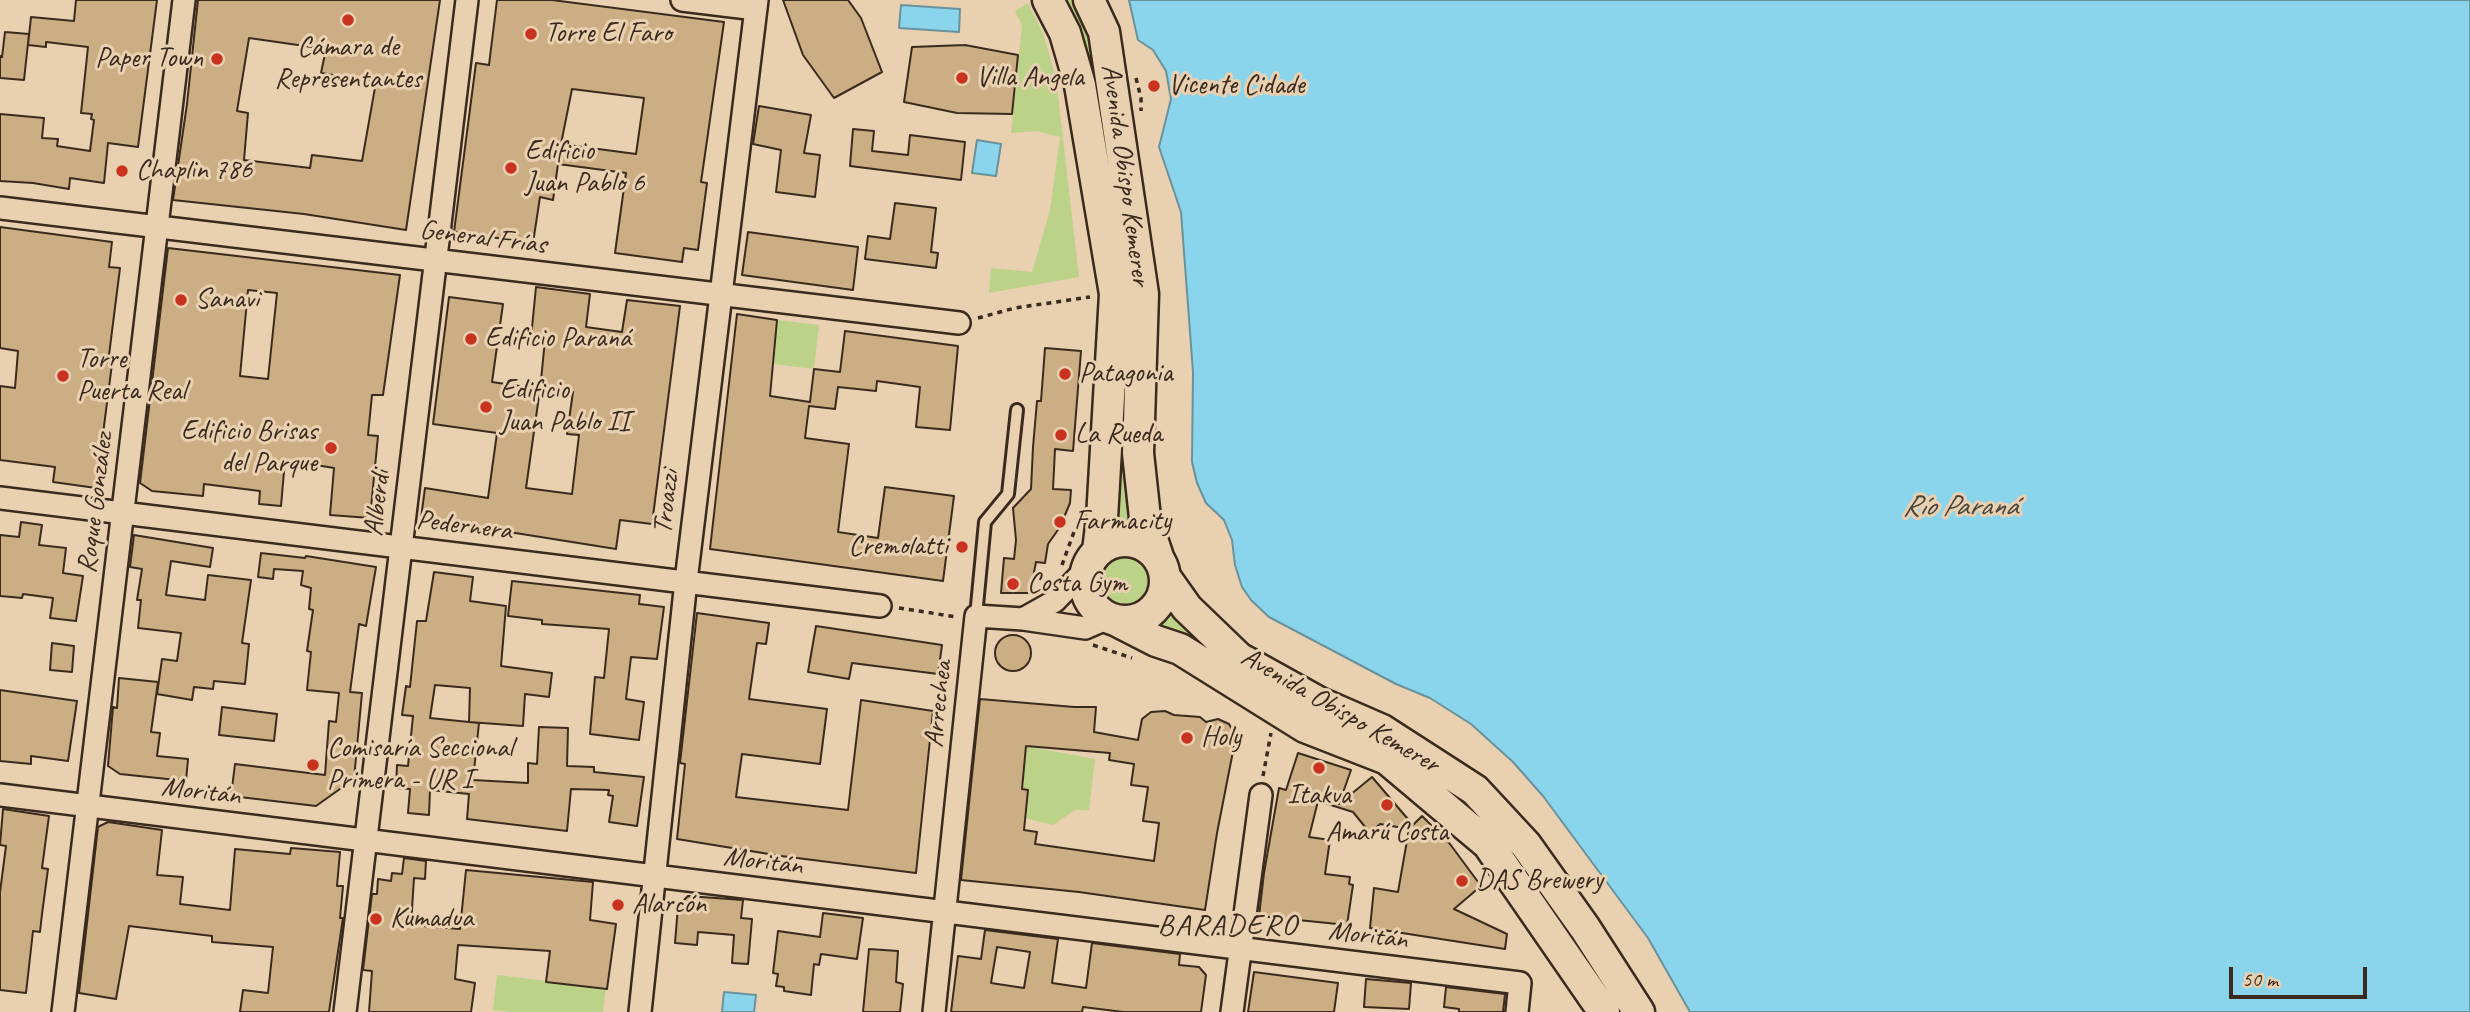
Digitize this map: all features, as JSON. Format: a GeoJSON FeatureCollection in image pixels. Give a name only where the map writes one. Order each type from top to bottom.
{"type":"FeatureCollection","features":[{"type":"Feature","properties":{"kind":"main road","name":"Avenida Obispo Kemerer"},"geometry":{"type":"LineString","coordinates":[[1048,0],[1065,33],[1080,85],[1115,294],[1102,518],[1081,566],[1091,603],[1112,619],[1156,641],[1180,649],[1305,727],[1387,759],[1488,844],[1604,1012]]}},
{"type":"Feature","properties":{"kind":"main road","name":"Avenida Obispo Kemerer"},"geometry":{"type":"LineString","coordinates":[[1089,0],[1104,32],[1143,294],[1138,453],[1145,518],[1162,569]]}},
{"type":"Feature","properties":{"kind":"main road","name":"Avenida Obispo Kemerer"},"geometry":{"type":"LineString","coordinates":[[1081,566],[1110,544],[1124,541],[1137,543],[1150,550],[1187,608],[1239,658],[1320,704],[1382,730],[1475,790],[1526,845],[1585,928],[1639,1012]]}},
{"type":"Feature","properties":{"kind":"main road"},"geometry":{"type":"LineString","coordinates":[[1112,619],[1127,621],[1151,612],[1164,590],[1162,569]]}},
{"type":"Feature","properties":{"kind":"street","name":"Roque González"},"geometry":{"type":"LineString","coordinates":[[62,1012],[184,0]]}},
{"type":"Feature","properties":{"kind":"street","name":"Alberdi"},"geometry":{"type":"LineString","coordinates":[[345,1012],[467,0]]}},
{"type":"Feature","properties":{"kind":"street"},"geometry":{"type":"LineString","coordinates":[[682,0],[756,4]]}},
{"type":"Feature","properties":{"kind":"street","name":"Troazzi"},"geometry":{"type":"LineString","coordinates":[[640,1012],[686,581],[756,4]]}},
{"type":"Feature","properties":{"kind":"street","name":"General Frías"},"geometry":{"type":"LineString","coordinates":[[0,208],[959,323]]}},
{"type":"Feature","properties":{"kind":"street","name":"Pedernera"},"geometry":{"type":"LineString","coordinates":[[0,498],[880,606]]}},
{"type":"Feature","properties":{"kind":"street"},"geometry":{"type":"LineString","coordinates":[[1023,619],[1055,601],[1081,566]]}},
{"type":"Feature","properties":{"kind":"street"},"geometry":{"type":"LineString","coordinates":[[966,616],[1023,619],[1085,628],[1112,619]]}},
{"type":"Feature","properties":{"kind":"street","name":"Arrechea"},"geometry":{"type":"LineString","coordinates":[[934,1012],[945,912],[966,616]]}},
{"type":"Feature","properties":{"kind":"street","name":"Moritán"},"geometry":{"type":"LineString","coordinates":[[0,795],[1520,983],[1517,1012]]}},
{"type":"Feature","properties":{"kind":"street"},"geometry":{"type":"LineString","coordinates":[[1232,1012],[1261,795]]}},
{"type":"Feature","properties":{"kind":"lane","name":"Arrechea"},"geometry":{"type":"LineString","coordinates":[[966,616],[985,522],[1008,494],[1017,410]]}},
{"type":"Feature","properties":{"kind":"path"},"geometry":{"type":"LineString","coordinates":[[1133,70],[1142,97],[1142,117]]}},
{"type":"Feature","properties":{"kind":"path"},"geometry":{"type":"LineString","coordinates":[[959,323],[1016,308],[1096,296]]}},
{"type":"Feature","properties":{"kind":"path"},"geometry":{"type":"LineString","coordinates":[[1076,527],[1081,566]]}},
{"type":"Feature","properties":{"kind":"path"},"geometry":{"type":"LineString","coordinates":[[880,606],[966,616]]}},
{"type":"Feature","properties":{"kind":"path"},"geometry":{"type":"LineString","coordinates":[[1082,643],[1136,659]]}},
{"type":"Feature","properties":{"kind":"path"},"geometry":{"type":"LineString","coordinates":[[1260,726],[1281,737]]}},
{"type":"Feature","properties":{"kind":"path"},"geometry":{"type":"LineString","coordinates":[[1261,795],[1271,733]]}},
{"type":"Feature","properties":{"kind":"green space"},"geometry":{"type":"Polygon","coordinates":[[[1064,0],[1074,0],[1080,11],[1097,71],[1130,294],[1125,453],[1130,521],[1136,534],[1110,533],[1123,294],[1064,0]]]}},
{"type":"Feature","properties":{"kind":"green space"},"geometry":{"type":"Polygon","coordinates":[[[1028,3],[1043,33],[1056,78],[1079,277],[989,293],[991,268],[1032,272],[1050,210],[1060,137],[1037,131],[1011,133],[1022,25],[1015,11],[1028,3]]]}},
{"type":"Feature","properties":{"kind":"green space"},"geometry":{"type":"Polygon","coordinates":[[[777,320],[819,325],[814,369],[773,364],[777,320]]]}},
{"type":"Feature","properties":{"kind":"green space"},"geometry":{"type":"Polygon","coordinates":[[[1124,549],[1136,551],[1147,558],[1154,569],[1154,593],[1147,604],[1136,611],[1124,613],[1112,611],[1101,604],[1094,593],[1092,581],[1094,569],[1101,558],[1112,551],[1124,549]]]}},
{"type":"Feature","properties":{"kind":"green space"},"geometry":{"type":"Polygon","coordinates":[[[1166,599],[1213,656],[1152,622],[1165,608],[1166,599]]]}},
{"type":"Feature","properties":{"kind":"green space"},"geometry":{"type":"Polygon","coordinates":[[[1026,746],[1095,759],[1089,810],[1075,810],[1053,825],[1025,818],[1028,790],[1022,789],[1026,746]]]}},
{"type":"Feature","properties":{"kind":"green space"},"geometry":{"type":"Polygon","coordinates":[[[497,975],[606,988],[603,1012],[493,1010],[497,975]]]}},
{"type":"Feature","properties":{"kind":"water","name":"Río Paraná"},"geometry":{"type":"Polygon","coordinates":[[[1129,0],[2470,0],[2470,1012],[1690,1012],[1648,938],[1543,796],[1513,762],[1471,724],[1430,698],[1396,684],[1269,617],[1242,587],[1235,565],[1232,540],[1224,520],[1206,503],[1192,462],[1193,372],[1181,212],[1159,147],[1171,99],[1166,71],[1153,50],[1138,40],[1129,0]]]}},
{"type":"Feature","properties":{"kind":"water"},"geometry":{"type":"Polygon","coordinates":[[[901,5],[960,9],[959,32],[899,28],[901,5]]]}},
{"type":"Feature","properties":{"kind":"water"},"geometry":{"type":"Polygon","coordinates":[[[977,140],[1001,144],[996,176],[972,173],[977,140]]]}},
{"type":"Feature","properties":{"kind":"water"},"geometry":{"type":"Polygon","coordinates":[[[724,992],[756,995],[754,1012],[722,1012],[724,992]]]}},
{"type":"Feature","properties":{"kind":"building"},"geometry":{"type":"Polygon","coordinates":[[[76,0],[157,0],[138,147],[108,143],[104,183],[70,178],[69,189],[0,181],[0,114],[44,118],[42,138],[58,139],[57,146],[90,151],[94,120],[91,119],[92,114],[81,113],[88,47],[46,42],[46,47],[28,45],[31,17],[74,21],[76,0]]]}},
{"type":"Feature","properties":{"kind":"building"},"geometry":{"type":"Polygon","coordinates":[[[198,0],[440,0],[406,230],[304,214],[173,200],[198,0]],[[249,38],[237,111],[248,113],[244,160],[310,168],[312,155],[362,161],[376,82],[321,73],[326,49],[249,38]]]}},
{"type":"Feature","properties":{"kind":"building"},"geometry":{"type":"Polygon","coordinates":[[[497,0],[552,0],[724,22],[701,182],[707,183],[698,250],[684,248],[682,262],[615,253],[626,173],[558,164],[553,200],[540,197],[533,243],[454,232],[476,63],[489,65],[497,0]],[[572,89],[561,144],[636,154],[644,98],[572,89]]]}},
{"type":"Feature","properties":{"kind":"building"},"geometry":{"type":"Polygon","coordinates":[[[783,0],[848,0],[861,18],[882,72],[834,98],[803,55],[783,0]]]}},
{"type":"Feature","properties":{"kind":"building"},"geometry":{"type":"Polygon","coordinates":[[[5,32],[29,34],[24,80],[0,78],[0,56],[2,57],[5,32]]]}},
{"type":"Feature","properties":{"kind":"building","name":"Villa Angela"},"geometry":{"type":"Polygon","coordinates":[[[965,45],[1018,55],[1012,114],[957,113],[904,102],[912,47],[965,45]]]}},
{"type":"Feature","properties":{"kind":"building"},"geometry":{"type":"Polygon","coordinates":[[[759,106],[811,115],[804,153],[820,155],[815,197],[776,192],[781,150],[753,144],[759,106]]]}},
{"type":"Feature","properties":{"kind":"building"},"geometry":{"type":"Polygon","coordinates":[[[853,129],[874,131],[872,151],[908,155],[910,135],[965,142],[961,180],[850,166],[853,129]]]}},
{"type":"Feature","properties":{"kind":"building"},"geometry":{"type":"Polygon","coordinates":[[[895,203],[936,208],[931,252],[938,253],[936,268],[865,259],[868,236],[890,239],[895,203]]]}},
{"type":"Feature","properties":{"kind":"building"},"geometry":{"type":"Polygon","coordinates":[[[0,227],[112,242],[109,267],[120,268],[108,363],[112,364],[96,488],[53,482],[55,467],[0,460],[0,386],[15,388],[18,351],[0,348],[0,227]]]}},
{"type":"Feature","properties":{"kind":"building"},"geometry":{"type":"Polygon","coordinates":[[[748,232],[858,247],[853,290],[742,275],[748,232]]]}},
{"type":"Feature","properties":{"kind":"building"},"geometry":{"type":"Polygon","coordinates":[[[168,248],[400,275],[383,395],[372,395],[368,435],[378,436],[370,518],[330,515],[334,468],[285,460],[281,506],[259,504],[260,491],[204,484],[203,496],[152,491],[140,483],[168,248]],[[248,290],[240,376],[268,379],[277,293],[248,290]]]}},
{"type":"Feature","properties":{"kind":"building"},"geometry":{"type":"Polygon","coordinates":[[[536,287],[590,294],[586,327],[622,332],[627,300],[680,306],[652,524],[620,520],[616,549],[421,518],[425,488],[488,498],[497,433],[433,424],[449,297],[503,304],[492,382],[540,389],[526,488],[572,494],[579,435],[567,434],[573,392],[540,390],[545,340],[531,338],[536,287]]]}},
{"type":"Feature","properties":{"kind":"building"},"geometry":{"type":"Polygon","coordinates":[[[737,314],[777,320],[770,396],[810,402],[814,369],[840,372],[845,331],[958,346],[950,430],[916,427],[920,387],[877,381],[876,391],[838,387],[835,409],[809,406],[805,438],[849,444],[838,532],[878,538],[885,487],[954,496],[943,581],[710,549],[737,314]]]}},
{"type":"Feature","properties":{"kind":"building"},"geometry":{"type":"Polygon","coordinates":[[[1045,348],[1081,351],[1073,451],[1055,449],[1053,489],[1071,490],[1070,503],[1060,527],[1048,544],[1045,563],[1036,562],[1030,593],[1001,593],[1004,558],[1014,559],[1016,540],[1013,508],[1031,489],[1037,401],[1041,401],[1045,348]]]}},
{"type":"Feature","properties":{"kind":"building"},"geometry":{"type":"Polygon","coordinates":[[[21,522],[42,525],[39,545],[66,548],[63,573],[83,576],[76,621],[50,618],[53,598],[23,594],[22,598],[0,596],[0,535],[19,537],[21,522]]]}},
{"type":"Feature","properties":{"kind":"building"},"geometry":{"type":"Polygon","coordinates":[[[134,535],[213,548],[210,567],[171,561],[166,595],[205,600],[208,575],[251,580],[242,643],[249,644],[245,684],[214,681],[213,689],[194,687],[192,700],[157,694],[162,659],[177,661],[181,633],[138,628],[141,600],[137,600],[142,569],[130,567],[134,535]]]}},
{"type":"Feature","properties":{"kind":"building"},"geometry":{"type":"Polygon","coordinates":[[[261,553],[306,556],[376,567],[366,626],[359,624],[350,692],[362,693],[354,779],[316,806],[231,796],[235,764],[325,775],[329,721],[336,722],[339,693],[307,690],[311,652],[307,651],[313,610],[309,609],[311,588],[301,585],[303,571],[274,569],[273,579],[258,577],[261,553]]]}},
{"type":"Feature","properties":{"kind":"building"},"geometry":{"type":"Polygon","coordinates":[[[434,572],[473,577],[470,601],[506,606],[501,666],[552,673],[549,697],[525,694],[523,726],[469,722],[479,723],[473,780],[528,783],[528,763],[537,764],[539,727],[568,728],[567,766],[594,767],[594,772],[644,777],[637,826],[609,822],[613,796],[608,795],[609,790],[571,789],[567,831],[467,819],[469,794],[430,790],[429,815],[408,813],[410,789],[396,788],[397,765],[408,766],[413,716],[402,715],[406,686],[410,687],[417,621],[426,621],[434,572]],[[435,685],[430,718],[469,722],[470,688],[435,685]]]}},
{"type":"Feature","properties":{"kind":"building"},"geometry":{"type":"Polygon","coordinates":[[[512,581],[640,595],[639,604],[664,607],[657,659],[631,657],[626,699],[644,702],[639,740],[590,734],[595,677],[604,678],[609,629],[542,624],[542,620],[508,616],[512,581]]]}},
{"type":"Feature","properties":{"kind":"building"},"geometry":{"type":"Polygon","coordinates":[[[697,613],[769,623],[766,644],[757,643],[749,699],[827,709],[820,764],[742,754],[736,797],[848,810],[861,700],[933,711],[916,873],[781,856],[677,839],[685,764],[680,763],[697,613]]]}},
{"type":"Feature","properties":{"kind":"building"},"geometry":{"type":"Polygon","coordinates":[[[816,626],[942,645],[938,674],[852,663],[849,679],[808,672],[816,626]]]}},
{"type":"Feature","properties":{"kind":"building"},"geometry":{"type":"Polygon","coordinates":[[[1013,635],[1026,640],[1031,653],[1026,666],[1013,671],[1000,666],[995,653],[1000,640],[1013,635]]]}},
{"type":"Feature","properties":{"kind":"building"},"geometry":{"type":"Polygon","coordinates":[[[52,643],[74,646],[72,672],[50,670],[52,643]]]}},
{"type":"Feature","properties":{"kind":"building"},"geometry":{"type":"Polygon","coordinates":[[[119,678],[158,682],[151,732],[160,733],[157,756],[188,759],[186,781],[120,774],[108,766],[113,707],[117,708],[119,678]]]}},
{"type":"Feature","properties":{"kind":"building"},"geometry":{"type":"Polygon","coordinates":[[[0,690],[77,701],[68,761],[31,756],[31,764],[0,761],[0,690]]]}},
{"type":"Feature","properties":{"kind":"building"},"geometry":{"type":"Polygon","coordinates":[[[980,699],[1096,707],[1094,732],[1138,740],[1142,719],[1151,712],[1165,711],[1174,715],[1200,717],[1206,722],[1218,719],[1229,724],[1236,736],[1205,910],[1079,892],[961,880],[980,699]],[[1026,746],[1022,789],[1028,790],[1024,830],[1037,832],[1035,844],[1154,861],[1159,823],[1143,821],[1148,787],[1131,785],[1134,764],[1109,760],[1110,753],[1026,746]]]}},
{"type":"Feature","properties":{"kind":"building"},"geometry":{"type":"Polygon","coordinates":[[[222,707],[277,714],[274,741],[219,735],[222,707]]]}},
{"type":"Feature","properties":{"kind":"building"},"geometry":{"type":"Polygon","coordinates":[[[1298,753],[1351,770],[1339,804],[1372,777],[1413,825],[1422,816],[1450,844],[1481,886],[1454,909],[1507,934],[1505,949],[1370,928],[1374,888],[1398,892],[1409,829],[1380,824],[1370,833],[1353,812],[1318,801],[1309,837],[1330,840],[1325,874],[1350,877],[1349,884],[1353,885],[1347,925],[1259,916],[1279,788],[1286,790],[1298,753]]]}},
{"type":"Feature","properties":{"kind":"building"},"geometry":{"type":"Polygon","coordinates":[[[3,809],[49,816],[42,868],[48,869],[40,932],[33,931],[26,993],[0,990],[0,892],[6,846],[0,845],[3,809]]]}},
{"type":"Feature","properties":{"kind":"building"},"geometry":{"type":"Polygon","coordinates":[[[108,822],[162,830],[157,875],[183,877],[180,904],[230,910],[235,849],[290,854],[291,848],[340,852],[337,886],[343,886],[340,918],[343,918],[329,1012],[240,1012],[243,990],[268,993],[273,947],[212,942],[212,936],[129,926],[116,999],[79,993],[98,827],[108,822]]]}},
{"type":"Feature","properties":{"kind":"building"},"geometry":{"type":"Polygon","coordinates":[[[404,858],[426,861],[425,879],[414,878],[411,925],[460,929],[466,870],[593,882],[590,920],[616,924],[607,989],[546,982],[550,951],[458,945],[455,979],[475,983],[471,1012],[369,1012],[372,971],[363,970],[372,894],[377,894],[378,879],[391,881],[392,873],[402,874],[404,858]]]}},
{"type":"Feature","properties":{"kind":"building"},"geometry":{"type":"Polygon","coordinates":[[[688,896],[743,900],[741,918],[752,919],[748,964],[732,963],[734,935],[698,932],[697,945],[675,943],[678,906],[688,896]]]}},
{"type":"Feature","properties":{"kind":"building"},"geometry":{"type":"Polygon","coordinates":[[[823,913],[863,918],[857,959],[821,954],[819,965],[814,964],[811,995],[784,991],[784,987],[776,986],[778,974],[773,973],[778,931],[820,937],[823,913]]]}},
{"type":"Feature","properties":{"kind":"building"},"geometry":{"type":"Polygon","coordinates":[[[985,930],[1058,939],[1052,983],[1086,988],[1092,943],[1180,954],[1179,965],[1199,967],[1206,975],[1201,1012],[1123,1012],[1083,1007],[1082,1012],[951,1012],[958,956],[981,959],[985,930]],[[997,947],[991,983],[1024,988],[1030,952],[997,947]]]}},
{"type":"Feature","properties":{"kind":"building"},"geometry":{"type":"Polygon","coordinates":[[[869,949],[898,951],[896,982],[903,984],[900,1012],[863,1012],[869,949]]]}},
{"type":"Feature","properties":{"kind":"building"},"geometry":{"type":"Polygon","coordinates":[[[1254,972],[1338,983],[1334,1012],[1248,1012],[1254,972]]]}},
{"type":"Feature","properties":{"kind":"building"},"geometry":{"type":"Polygon","coordinates":[[[1366,979],[1411,983],[1409,1009],[1364,1007],[1366,979]]]}},
{"type":"Feature","properties":{"kind":"building"},"geometry":{"type":"Polygon","coordinates":[[[1446,987],[1505,994],[1503,1012],[1459,1012],[1459,1009],[1444,1007],[1446,987]]]}},
{"type":"Feature","properties":{"kind":"place","name":"Cámara de Representantes"},"geometry":{"type":"Point","coordinates":[348,20]}},
{"type":"Feature","properties":{"kind":"place","name":"Torre El Faro"},"geometry":{"type":"Point","coordinates":[531,34]}},
{"type":"Feature","properties":{"kind":"place","name":"Paper Town"},"geometry":{"type":"Point","coordinates":[217,59]}},
{"type":"Feature","properties":{"kind":"place","name":"Villa Angela"},"geometry":{"type":"Point","coordinates":[962,78]}},
{"type":"Feature","properties":{"kind":"place","name":"Vicente Cidade"},"geometry":{"type":"Point","coordinates":[1154,86]}},
{"type":"Feature","properties":{"kind":"place","name":"Edificio Juan Pablo 6"},"geometry":{"type":"Point","coordinates":[511,168]}},
{"type":"Feature","properties":{"kind":"place","name":"Chaplin 786"},"geometry":{"type":"Point","coordinates":[122,171]}},
{"type":"Feature","properties":{"kind":"place","name":"Sanavi"},"geometry":{"type":"Point","coordinates":[181,300]}},
{"type":"Feature","properties":{"kind":"place","name":"Edificio Paraná"},"geometry":{"type":"Point","coordinates":[471,339]}},
{"type":"Feature","properties":{"kind":"place","name":"Patagonia"},"geometry":{"type":"Point","coordinates":[1065,374]}},
{"type":"Feature","properties":{"kind":"place","name":"Torre Puerta Real"},"geometry":{"type":"Point","coordinates":[63,376]}},
{"type":"Feature","properties":{"kind":"place","name":"Edificio Juan Pablo II"},"geometry":{"type":"Point","coordinates":[486,407]}},
{"type":"Feature","properties":{"kind":"place","name":"La Rueda"},"geometry":{"type":"Point","coordinates":[1061,435]}},
{"type":"Feature","properties":{"kind":"place","name":"Edificio Brisas del Parque"},"geometry":{"type":"Point","coordinates":[331,448]}},
{"type":"Feature","properties":{"kind":"place","name":"Farmacity"},"geometry":{"type":"Point","coordinates":[1060,522]}},
{"type":"Feature","properties":{"kind":"place","name":"Cremolatti"},"geometry":{"type":"Point","coordinates":[962,547]}},
{"type":"Feature","properties":{"kind":"place","name":"Costa Gym"},"geometry":{"type":"Point","coordinates":[1013,584]}},
{"type":"Feature","properties":{"kind":"place","name":"Holy"},"geometry":{"type":"Point","coordinates":[1187,738]}},
{"type":"Feature","properties":{"kind":"place","name":"Comisaría Seccional Primera - UR I"},"geometry":{"type":"Point","coordinates":[313,765]}},
{"type":"Feature","properties":{"kind":"place","name":"Itakva"},"geometry":{"type":"Point","coordinates":[1319,768]}},
{"type":"Feature","properties":{"kind":"place","name":"Amarú Costa"},"geometry":{"type":"Point","coordinates":[1387,805]}},
{"type":"Feature","properties":{"kind":"place","name":"DAS Brewery"},"geometry":{"type":"Point","coordinates":[1462,881]}},
{"type":"Feature","properties":{"kind":"place","name":"Alarcón"},"geometry":{"type":"Point","coordinates":[618,905]}},
{"type":"Feature","properties":{"kind":"place","name":"Kumadua"},"geometry":{"type":"Point","coordinates":[376,919]}},
{"type":"Feature","properties":{"kind":"district","name":"BARADERO"},"geometry":{"type":"Point","coordinates":[1228,926]}}]}
